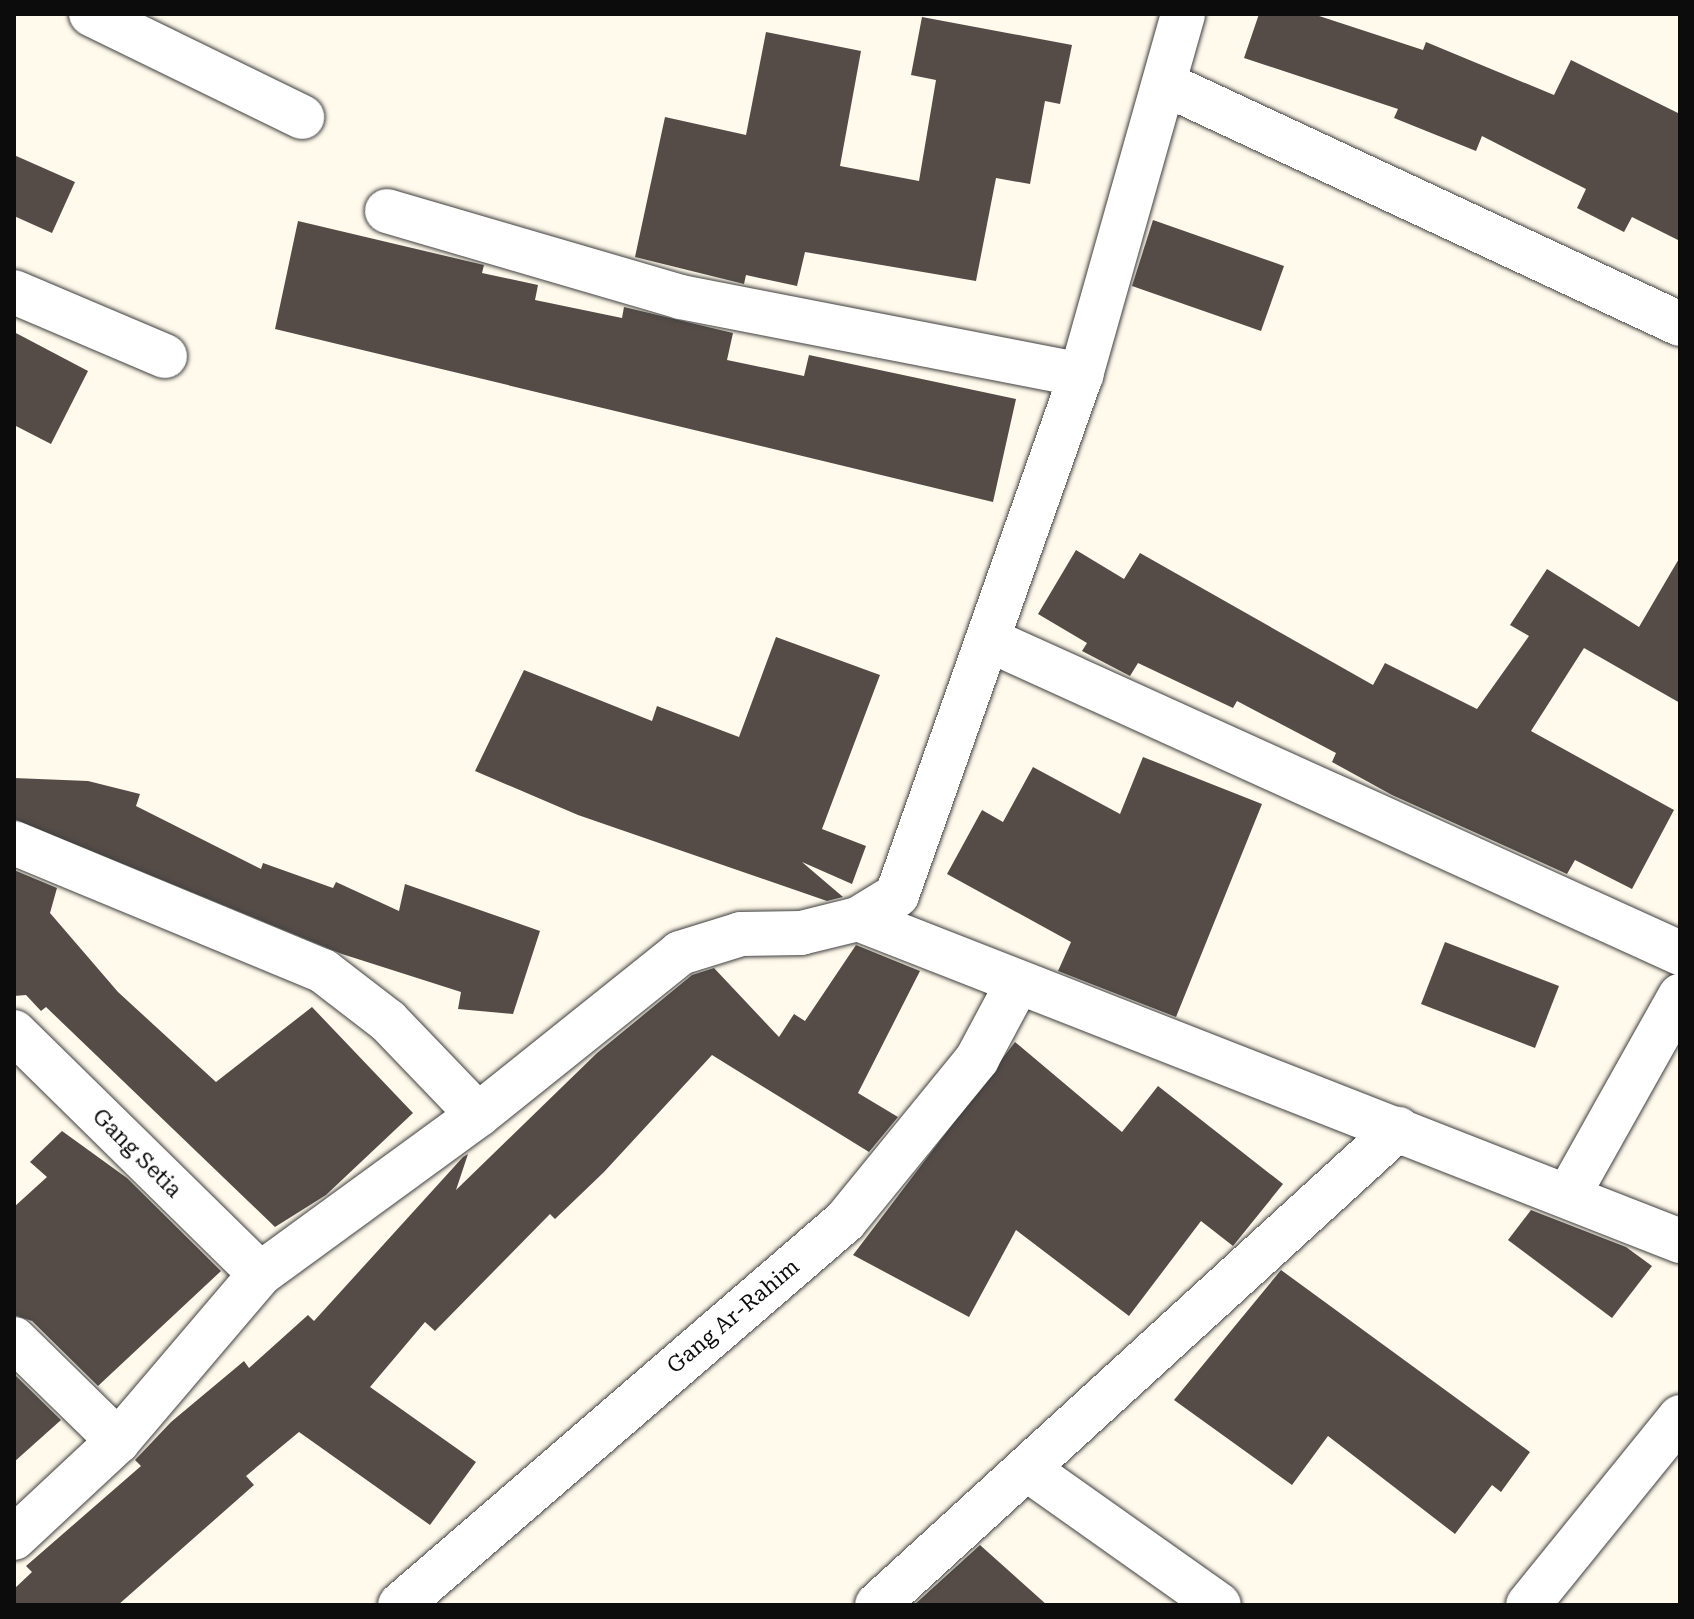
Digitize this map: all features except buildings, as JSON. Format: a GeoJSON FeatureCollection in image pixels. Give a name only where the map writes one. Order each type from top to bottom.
{"type":"FeatureCollection","features":[{"type":"Feature","properties":{"kind":"street"},"geometry":{"type":"LineString","coordinates":[[91,14],[302,117]]}},
{"type":"Feature","properties":{"kind":"street"},"geometry":{"type":"LineString","coordinates":[[14,1538],[118,1441],[260,1274],[478,1115],[680,953],[741,934],[801,933],[858,919],[897,895],[1081,375],[1183,14]]}},
{"type":"Feature","properties":{"kind":"street"},"geometry":{"type":"LineString","coordinates":[[1165,84],[1680,324]]}},
{"type":"Feature","properties":{"kind":"street"},"geometry":{"type":"LineString","coordinates":[[387,211],[681,297],[1081,375]]}},
{"type":"Feature","properties":{"kind":"street"},"geometry":{"type":"LineString","coordinates":[[14,292],[165,356]]}},
{"type":"Feature","properties":{"kind":"street"},"geometry":{"type":"LineString","coordinates":[[989,640],[1680,953]]}},
{"type":"Feature","properties":{"kind":"street"},"geometry":{"type":"LineString","coordinates":[[14,843],[323,971],[388,1021],[478,1115]]}},
{"type":"Feature","properties":{"kind":"street"},"geometry":{"type":"LineString","coordinates":[[858,919],[1017,984],[1570,1192],[1680,1241]]}},
{"type":"Feature","properties":{"kind":"street","name":"Gang Ar-Rahim"},"geometry":{"type":"LineString","coordinates":[[400,1605],[845,1221],[977,1059],[1017,984]]}},
{"type":"Feature","properties":{"kind":"street"},"geometry":{"type":"LineString","coordinates":[[1570,1192],[1680,996]]}},
{"type":"Feature","properties":{"kind":"street","name":"Gang Setia"},"geometry":{"type":"LineString","coordinates":[[14,1032],[260,1274]]}},
{"type":"Feature","properties":{"kind":"street"},"geometry":{"type":"LineString","coordinates":[[877,1605],[1398,1129]]}},
{"type":"Feature","properties":{"kind":"street"},"geometry":{"type":"LineString","coordinates":[[14,1339],[118,1441]]}},
{"type":"Feature","properties":{"kind":"street"},"geometry":{"type":"LineString","coordinates":[[1528,1605],[1680,1417]]}},
{"type":"Feature","properties":{"kind":"street"},"geometry":{"type":"LineString","coordinates":[[1027,1469],[1219,1605]]}}]}
